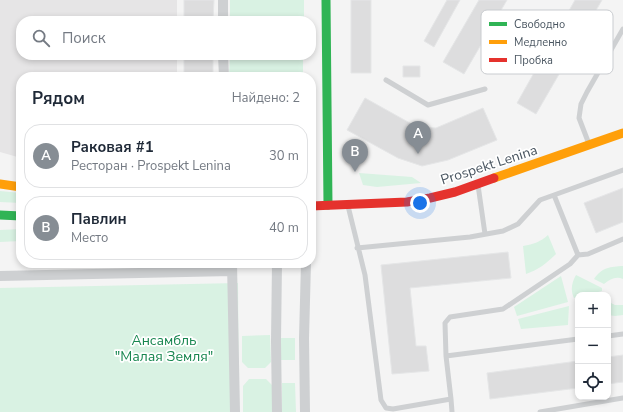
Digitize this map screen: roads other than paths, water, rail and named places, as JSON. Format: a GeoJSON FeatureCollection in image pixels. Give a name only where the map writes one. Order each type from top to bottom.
{"type":"FeatureCollection","features":[{"type":"Feature","properties":{"kind":"street"},"geometry":{"type":"LineString","coordinates":[[223,0],[223,16]]}},
{"type":"Feature","properties":{"kind":"street"},"geometry":{"type":"LineString","coordinates":[[326,0],[328,206]]}},
{"type":"Feature","properties":{"kind":"street"},"geometry":{"type":"LineString","coordinates":[[223,60],[224,72]]}},
{"type":"Feature","properties":{"kind":"street","name":"Prospekt Lenina"},"geometry":{"type":"LineString","coordinates":[[316,206],[407,202],[430,198],[478,184],[623,133]]}},
{"type":"Feature","properties":{"kind":"street"},"geometry":{"type":"LineString","coordinates":[[0,184],[16,186]]}},
{"type":"Feature","properties":{"kind":"street"},"geometry":{"type":"LineString","coordinates":[[0,215],[16,216]]}},
{"type":"Feature","properties":{"kind":"street"},"geometry":{"type":"LineString","coordinates":[[0,276],[206,268]]}},
{"type":"Feature","properties":{"kind":"street"},"geometry":{"type":"LineString","coordinates":[[232,268],[234,412]]}},
{"type":"Feature","properties":{"kind":"street"},"geometry":{"type":"LineString","coordinates":[[276,412],[277,268]]}},
{"type":"Feature","properties":{"kind":"street"},"geometry":{"type":"LineString","coordinates":[[305,412],[304,338],[306,268]]}},
{"type":"Feature","properties":{"kind":"lane"},"geometry":{"type":"LineString","coordinates":[[613,46],[623,29]]}},
{"type":"Feature","properties":{"kind":"lane"},"geometry":{"type":"LineString","coordinates":[[589,145],[579,118],[581,104],[597,74]]}},
{"type":"Feature","properties":{"kind":"lane"},"geometry":{"type":"LineString","coordinates":[[386,80],[428,104],[485,89]]}},
{"type":"Feature","properties":{"kind":"lane"},"geometry":{"type":"LineString","coordinates":[[358,248],[470,237],[503,231],[518,224],[540,200],[623,170]]}},
{"type":"Feature","properties":{"kind":"lane"},"geometry":{"type":"LineString","coordinates":[[478,184],[485,234]]}},
{"type":"Feature","properties":{"kind":"lane"},"geometry":{"type":"LineString","coordinates":[[554,195],[578,255]]}},
{"type":"Feature","properties":{"kind":"lane"},"geometry":{"type":"LineString","coordinates":[[348,204],[365,275],[381,400],[385,410],[451,399]]}},
{"type":"Feature","properties":{"kind":"lane"},"geometry":{"type":"LineString","coordinates":[[452,412],[446,356],[445,323],[450,317],[503,309],[570,264],[578,255],[588,254],[623,239]]}},
{"type":"Feature","properties":{"kind":"lane"},"geometry":{"type":"LineString","coordinates":[[611,336],[623,334]]}},
{"type":"Feature","properties":{"kind":"lane"},"geometry":{"type":"LineString","coordinates":[[446,356],[575,339]]}},
{"type":"Feature","properties":{"kind":"lane"},"geometry":{"type":"LineString","coordinates":[[540,412],[623,398]]}},
{"type":"Feature","properties":{"kind":"place","name":"Раковая #1"},"geometry":{"type":"Point","coordinates":[418,154]}},
{"type":"Feature","properties":{"kind":"place","name":"Павлин"},"geometry":{"type":"Point","coordinates":[355,172]}},
{"type":"Feature","properties":{"kind":"park label","name":"Ансамбль \"Малая Земля\""},"geometry":{"type":"Point","coordinates":[164,348]}}]}
